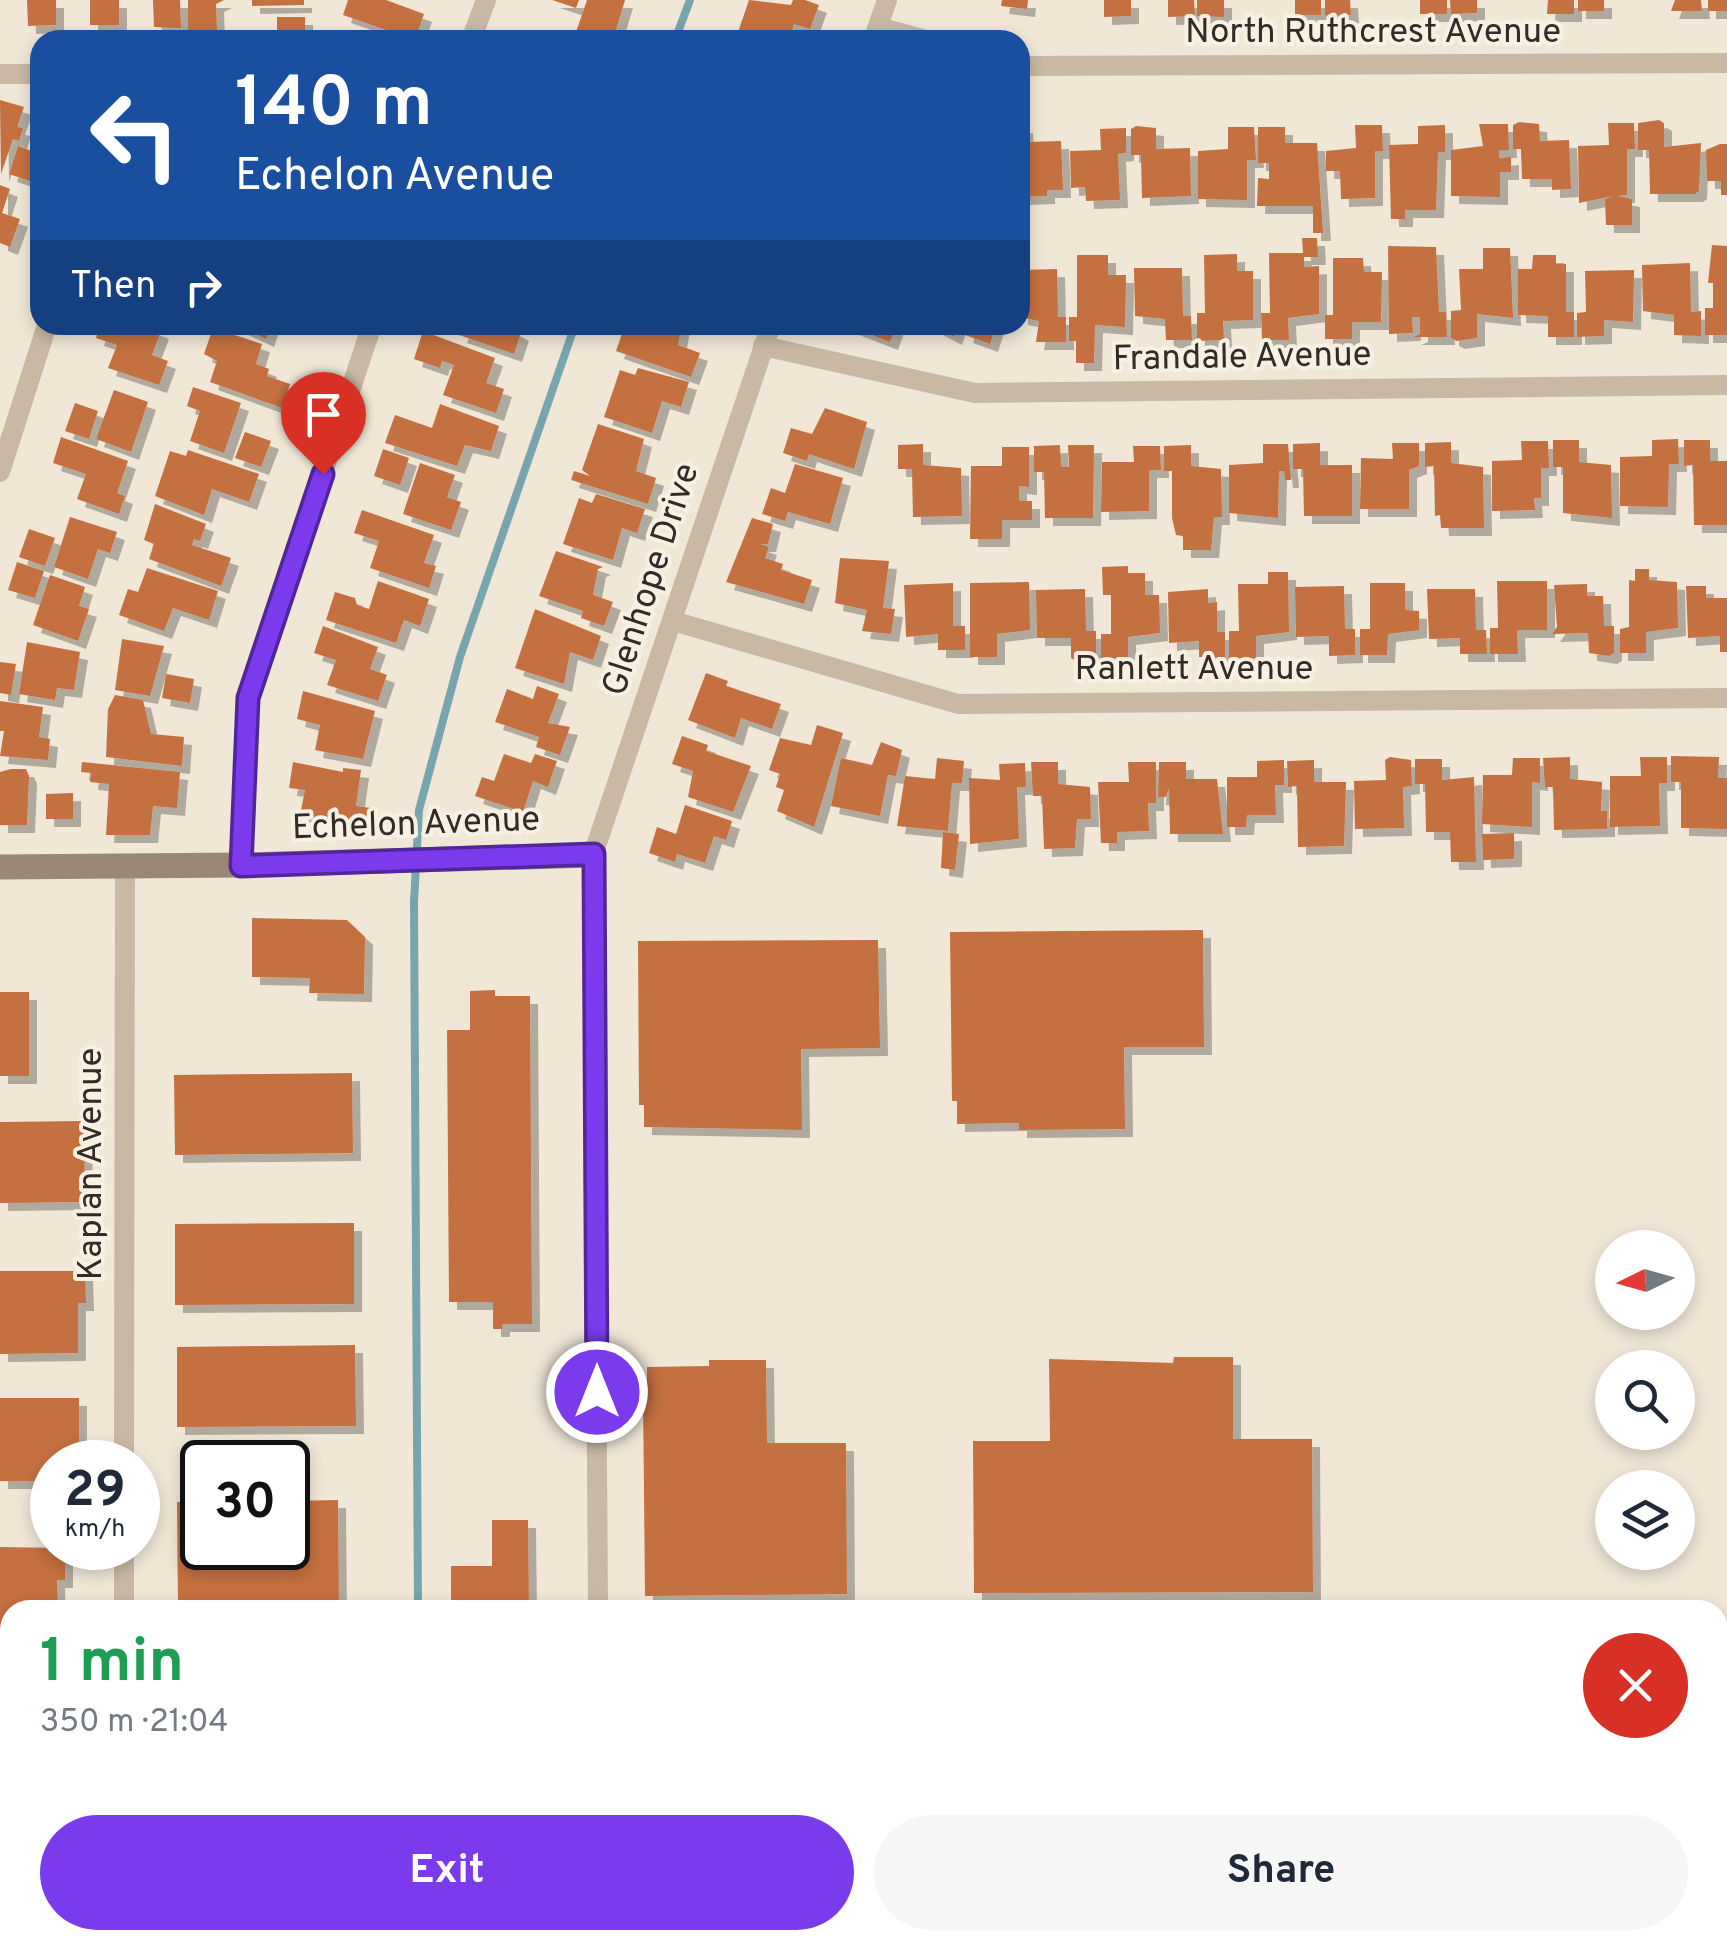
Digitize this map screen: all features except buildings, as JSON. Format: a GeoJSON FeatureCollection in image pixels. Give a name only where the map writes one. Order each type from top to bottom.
{"type":"FeatureCollection","features":[{"type":"Feature","properties":{"kind":"street"},"geometry":{"type":"LineString","coordinates":[[475,30],[486,0]]}},
{"type":"Feature","properties":{"kind":"street"},"geometry":{"type":"LineString","coordinates":[[877,30],[886,0]]}},
{"type":"Feature","properties":{"kind":"street","name":"North Ruthcrest Avenue"},"geometry":{"type":"LineString","coordinates":[[1030,66],[1727,63]]}},
{"type":"Feature","properties":{"kind":"street"},"geometry":{"type":"LineString","coordinates":[[0,74],[30,74]]}},
{"type":"Feature","properties":{"kind":"street"},"geometry":{"type":"LineString","coordinates":[[0,472],[9,415],[42,335]]}},
{"type":"Feature","properties":{"kind":"street"},"geometry":{"type":"LineString","coordinates":[[241,866],[248,698],[369,335]]}},
{"type":"Feature","properties":{"kind":"street","name":"Glenhope Drive"},"geometry":{"type":"LineString","coordinates":[[598,1600],[594,854],[767,335]]}},
{"type":"Feature","properties":{"kind":"street","name":"Frandale Avenue"},"geometry":{"type":"LineString","coordinates":[[763,346],[975,393],[1727,386]]}},
{"type":"Feature","properties":{"kind":"street","name":"Ranlett Avenue"},"geometry":{"type":"LineString","coordinates":[[673,622],[958,704],[1727,698]]}},
{"type":"Feature","properties":{"kind":"street","name":"Echelon Avenue"},"geometry":{"type":"LineString","coordinates":[[0,866],[241,866],[594,854]]}},
{"type":"Feature","properties":{"kind":"street","name":"Kaplan Avenue"},"geometry":{"type":"LineString","coordinates":[[124,1440],[125,865]]}},
{"type":"Feature","properties":{"kind":"street"},"geometry":{"type":"LineString","coordinates":[[124,1570],[124,1600]]}},
{"type":"Feature","properties":{"kind":"waterway"},"geometry":{"type":"LineString","coordinates":[[679,30],[690,0]]}},
{"type":"Feature","properties":{"kind":"waterway"},"geometry":{"type":"LineString","coordinates":[[418,1600],[414,902],[419,810],[460,657],[572,335]]}},
{"type":"Feature","properties":{"kind":"route"},"geometry":{"type":"LineString","coordinates":[[323,474],[248,698],[241,866],[594,854],[597,1392]]}}]}
